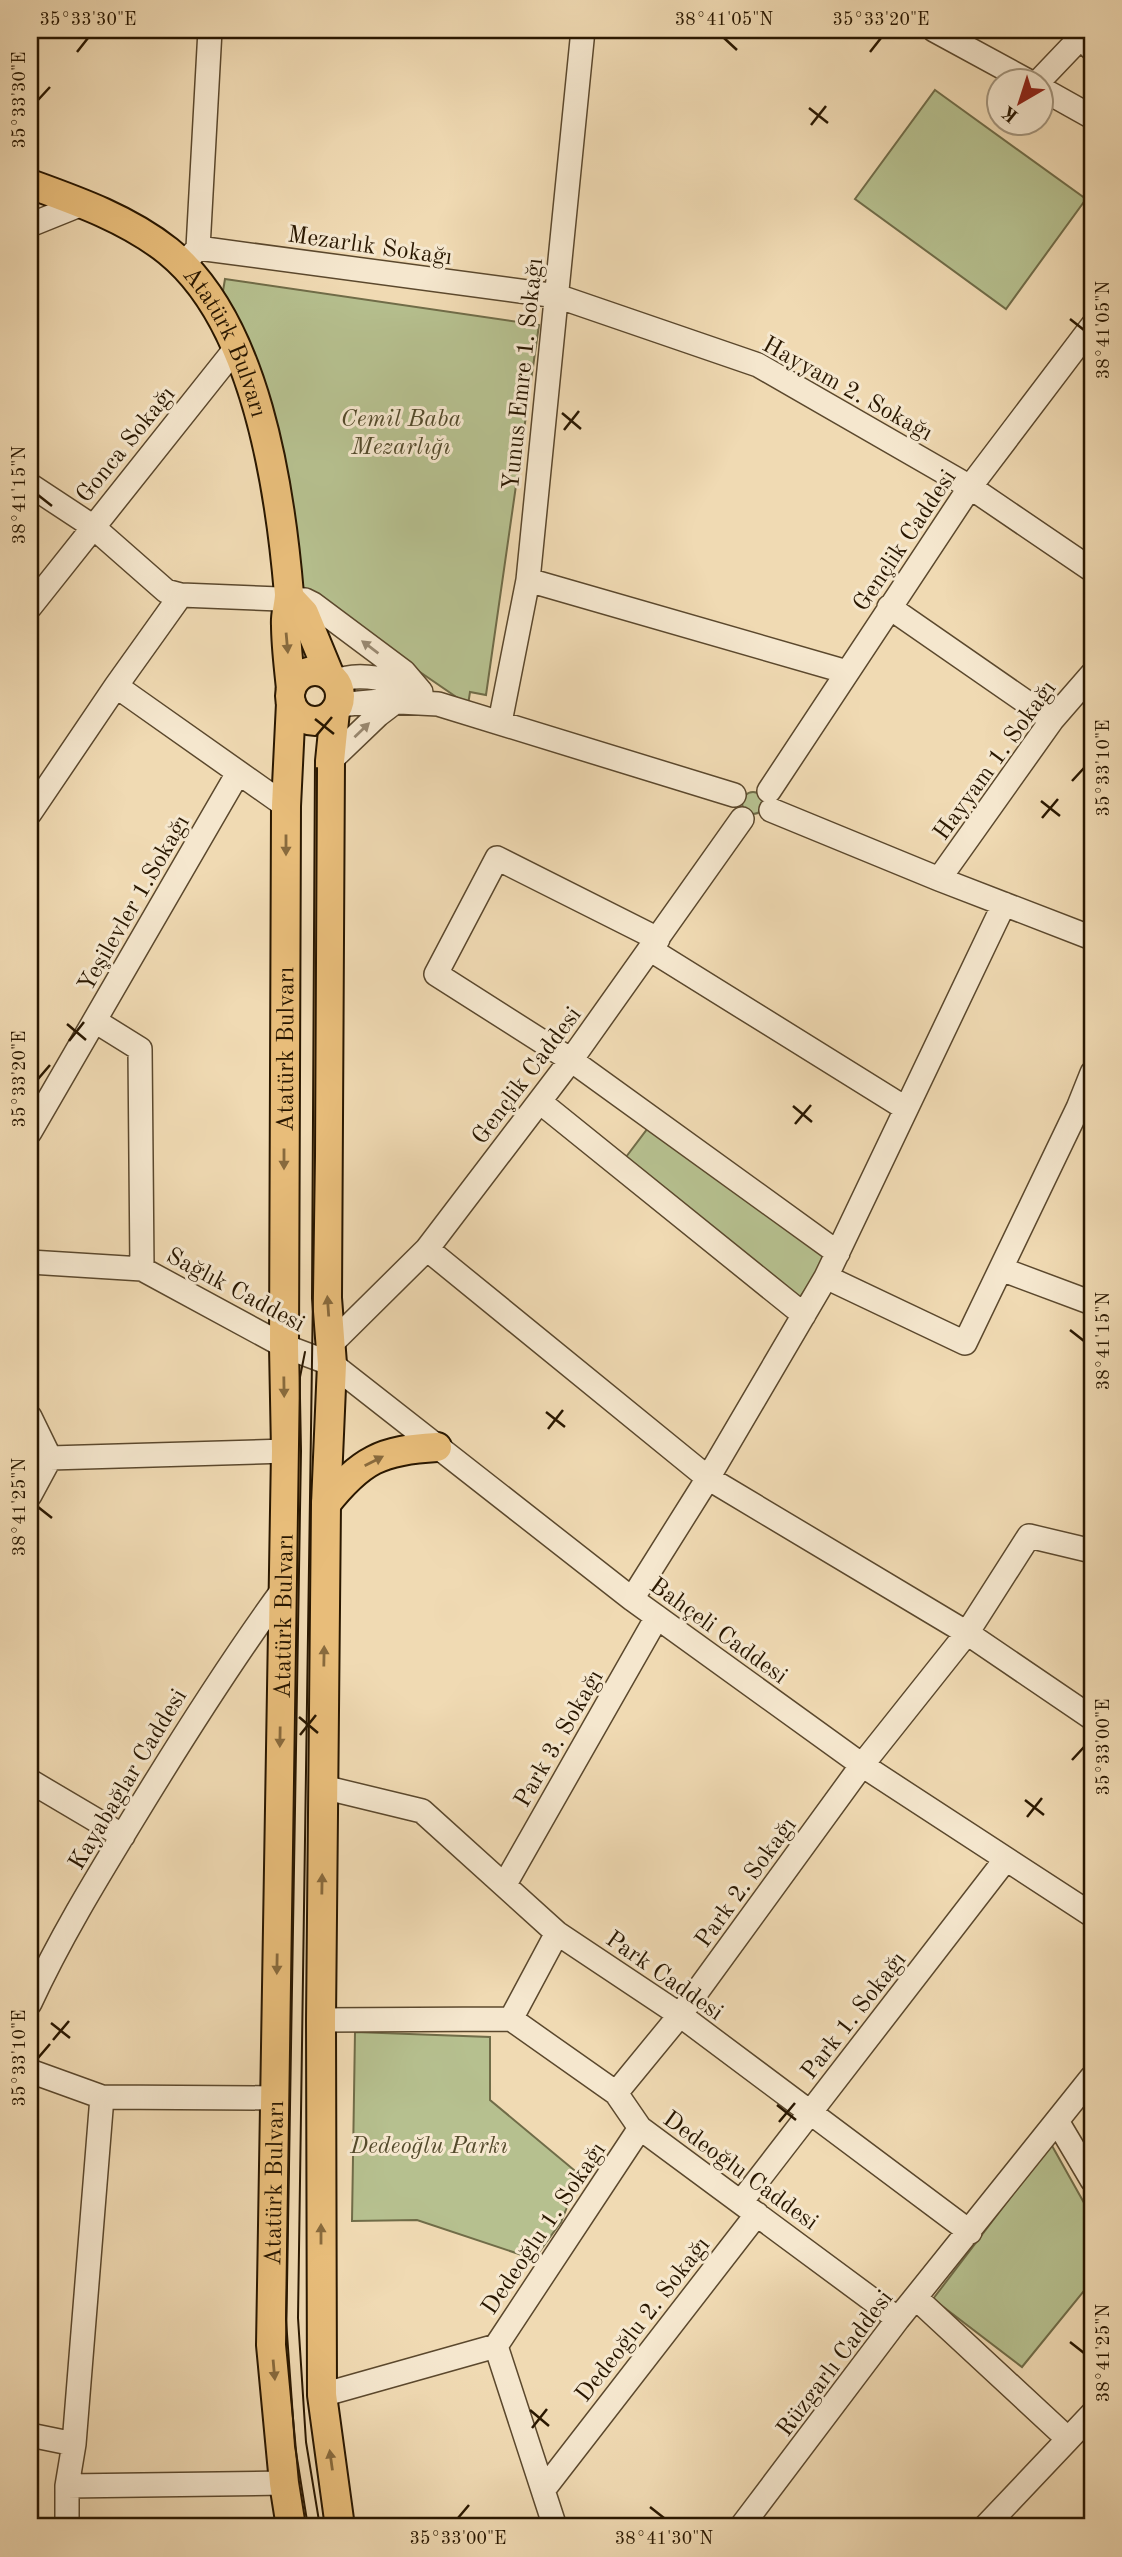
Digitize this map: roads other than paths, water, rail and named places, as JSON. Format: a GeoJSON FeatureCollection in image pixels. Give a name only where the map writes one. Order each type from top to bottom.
{"type":"FeatureCollection","features":[{"type":"Feature","properties":{"kind":"main road","name":"Atatürk Bulvarı"},"geometry":{"type":"LineString","coordinates":[[30,184],[82,204],[139,232],[170,253],[190,257],[236,348],[272,461],[289,597],[285,622],[291,696],[286,806],[286,1451],[271,2345],[284,2483],[291,2527]]}},
{"type":"Feature","properties":{"kind":"main road","name":"Atatürk Bulvarı"},"geometry":{"type":"LineString","coordinates":[[289,597],[304,613],[335,693],[330,761],[327,1298],[332,1354],[326,1504],[323,1787],[322,2395],[340,2527]]}},
{"type":"Feature","properties":{"kind":"main road"},"geometry":{"type":"LineString","coordinates":[[307,672],[323,672],[335,693],[325,719],[311,720],[299,715],[291,696],[295,681],[307,672]]}},
{"type":"Feature","properties":{"kind":"main road"},"geometry":{"type":"LineString","coordinates":[[326,1504],[346,1478],[373,1459],[405,1448],[437,1447]]}},
{"type":"Feature","properties":{"kind":"street"},"geometry":{"type":"LineString","coordinates":[[190,257],[210,30]]}},
{"type":"Feature","properties":{"kind":"street","name":"Yunus Emre 1. Sokağı"},"geometry":{"type":"LineString","coordinates":[[500,722],[528,580],[583,30]]}},
{"type":"Feature","properties":{"kind":"street"},"geometry":{"type":"LineString","coordinates":[[934,30],[1000,66]]}},
{"type":"Feature","properties":{"kind":"street"},"geometry":{"type":"LineString","coordinates":[[1054,66],[1081,37],[1092,49]]}},
{"type":"Feature","properties":{"kind":"street"},"geometry":{"type":"LineString","coordinates":[[1056,97],[1092,117]]}},
{"type":"Feature","properties":{"kind":"street"},"geometry":{"type":"LineString","coordinates":[[30,225],[82,204]]}},
{"type":"Feature","properties":{"kind":"street","name":"Mezarlık Sokağı"},"geometry":{"type":"LineString","coordinates":[[190,257],[557,296]]}},
{"type":"Feature","properties":{"kind":"street","name":"Hayyam 2. Sokağı"},"geometry":{"type":"LineString","coordinates":[[557,296],[758,365],[970,487],[1092,570]]}},
{"type":"Feature","properties":{"kind":"street","name":"Gençlik Caddesi"},"geometry":{"type":"LineString","coordinates":[[770,801],[847,672],[970,487],[1092,326]]}},
{"type":"Feature","properties":{"kind":"street","name":"Gonca Sokağı"},"geometry":{"type":"LineString","coordinates":[[30,607],[236,348]]}},
{"type":"Feature","properties":{"kind":"street"},"geometry":{"type":"LineString","coordinates":[[30,485],[92,526],[166,591],[180,595],[289,597],[313,604],[404,673],[430,698]]}},
{"type":"Feature","properties":{"kind":"street"},"geometry":{"type":"LineString","coordinates":[[528,580],[847,672]]}},
{"type":"Feature","properties":{"kind":"street"},"geometry":{"type":"LineString","coordinates":[[30,813],[39,781],[116,686],[180,595]]}},
{"type":"Feature","properties":{"kind":"street"},"geometry":{"type":"LineString","coordinates":[[889,607],[1052,720]]}},
{"type":"Feature","properties":{"kind":"street","name":"Hayyam 1. Sokağı"},"geometry":{"type":"LineString","coordinates":[[939,879],[1052,720],[1092,674]]}},
{"type":"Feature","properties":{"kind":"street"},"geometry":{"type":"LineString","coordinates":[[335,693],[350,676],[393,681],[430,698],[500,722],[734,795]]}},
{"type":"Feature","properties":{"kind":"street"},"geometry":{"type":"LineString","coordinates":[[116,686],[286,806]]}},
{"type":"Feature","properties":{"kind":"street"},"geometry":{"type":"LineString","coordinates":[[335,693],[396,702],[430,698]]}},
{"type":"Feature","properties":{"kind":"street"},"geometry":{"type":"LineString","coordinates":[[330,761],[378,715],[396,702]]}},
{"type":"Feature","properties":{"kind":"street","name":"Yeşilevler 1.Sokağı"},"geometry":{"type":"LineString","coordinates":[[30,1132],[238,773]]}},
{"type":"Feature","properties":{"kind":"street"},"geometry":{"type":"LineString","coordinates":[[770,801],[762,820],[748,822],[733,808],[734,795],[738,789],[750,783],[757,783],[770,801],[939,879],[1092,938]]}},
{"type":"Feature","properties":{"kind":"street","name":"Gençlik Caddesi"},"geometry":{"type":"LineString","coordinates":[[332,1354],[427,1249],[540,1102],[742,819]]}},
{"type":"Feature","properties":{"kind":"street"},"geometry":{"type":"LineString","coordinates":[[838,1253],[572,1060],[436,974],[497,858],[655,944],[905,1108]]}},
{"type":"Feature","properties":{"kind":"street"},"geometry":{"type":"LineString","coordinates":[[632,1599],[708,1478],[826,1277],[1004,904]]}},
{"type":"Feature","properties":{"kind":"street"},"geometry":{"type":"LineString","coordinates":[[95,1021],[140,1049],[142,1269]]}},
{"type":"Feature","properties":{"kind":"street"},"geometry":{"type":"LineString","coordinates":[[826,1277],[965,1343],[1085,1111],[1092,1073]]}},
{"type":"Feature","properties":{"kind":"street"},"geometry":{"type":"LineString","coordinates":[[540,1102],[804,1315]]}},
{"type":"Feature","properties":{"kind":"street"},"geometry":{"type":"LineString","coordinates":[[427,1249],[708,1478],[967,1633],[1092,1718]]}},
{"type":"Feature","properties":{"kind":"street","name":"Sağlık Caddesi"},"geometry":{"type":"LineString","coordinates":[[30,1262],[142,1269],[284,1346],[332,1354]]}},
{"type":"Feature","properties":{"kind":"street"},"geometry":{"type":"LineString","coordinates":[[1001,1269],[1092,1303]]}},
{"type":"Feature","properties":{"kind":"street","name":"Bahçeli Caddesi"},"geometry":{"type":"LineString","coordinates":[[332,1354],[437,1447],[632,1599],[862,1765],[1092,1915]]}},
{"type":"Feature","properties":{"kind":"street"},"geometry":{"type":"LineString","coordinates":[[30,1417],[51,1458]]}},
{"type":"Feature","properties":{"kind":"street"},"geometry":{"type":"LineString","coordinates":[[51,1458],[286,1451]]}},
{"type":"Feature","properties":{"kind":"street"},"geometry":{"type":"LineString","coordinates":[[30,1495],[51,1458]]}},
{"type":"Feature","properties":{"kind":"street","name":"Park 2. Sokağı"},"geometry":{"type":"LineString","coordinates":[[616,2093],[680,2015],[862,1765],[967,1633],[1029,1536],[1092,1550]]}},
{"type":"Feature","properties":{"kind":"street","name":"Kayabağlar Caddesi"},"geometry":{"type":"LineString","coordinates":[[30,2003],[77,1913],[123,1836],[235,1655],[282,1591]]}},
{"type":"Feature","properties":{"kind":"street","name":"Park 3. Sokağı"},"geometry":{"type":"LineString","coordinates":[[505,1884],[657,1617]]}},
{"type":"Feature","properties":{"kind":"street"},"geometry":{"type":"LineString","coordinates":[[30,1781],[123,1836]]}},
{"type":"Feature","properties":{"kind":"street","name":"Park Caddesi"},"geometry":{"type":"LineString","coordinates":[[323,1787],[422,1811],[557,1933],[680,2015],[970,2232]]}},
{"type":"Feature","properties":{"kind":"street","name":"Park 1. Sokağı"},"geometry":{"type":"LineString","coordinates":[[749,2208],[810,2113],[1006,1859]]}},
{"type":"Feature","properties":{"kind":"street"},"geometry":{"type":"LineString","coordinates":[[321,2020],[511,2019],[557,1933]]}},
{"type":"Feature","properties":{"kind":"street","name":"Dedeoğlu Caddesi"},"geometry":{"type":"LineString","coordinates":[[511,2019],[616,2093],[640,2128],[898,2319]]}},
{"type":"Feature","properties":{"kind":"street"},"geometry":{"type":"LineString","coordinates":[[30,2071],[102,2097],[276,2098]]}},
{"type":"Feature","properties":{"kind":"street","name":"Rüzgarlı Caddesi"},"geometry":{"type":"LineString","coordinates":[[741,2527],[898,2319],[1092,2077]]}},
{"type":"Feature","properties":{"kind":"street"},"geometry":{"type":"LineString","coordinates":[[68,2527],[67,2486],[74,2444],[102,2097]]}},
{"type":"Feature","properties":{"kind":"street"},"geometry":{"type":"LineString","coordinates":[[1057,2121],[1092,2180]]}},
{"type":"Feature","properties":{"kind":"street","name":"Dedeoğlu 1. Sokağı"},"geometry":{"type":"LineString","coordinates":[[322,2395],[495,2346],[640,2128]]}},
{"type":"Feature","properties":{"kind":"street","name":"Dedeoğlu 2. Sokağı"},"geometry":{"type":"LineString","coordinates":[[544,2489],[749,2208]]}},
{"type":"Feature","properties":{"kind":"street"},"geometry":{"type":"LineString","coordinates":[[916,2298],[1068,2439]]}},
{"type":"Feature","properties":{"kind":"street"},"geometry":{"type":"LineString","coordinates":[[495,2346],[555,2527]]}},
{"type":"Feature","properties":{"kind":"street"},"geometry":{"type":"LineString","coordinates":[[985,2527],[1092,2413]]}},
{"type":"Feature","properties":{"kind":"street"},"geometry":{"type":"LineString","coordinates":[[30,2435],[74,2444]]}},
{"type":"Feature","properties":{"kind":"street"},"geometry":{"type":"LineString","coordinates":[[67,2486],[284,2483]]}},
{"type":"Feature","properties":{"kind":"tram line"},"geometry":{"type":"LineString","coordinates":[[317,768],[315,1156],[298,2318],[306,2442],[320,2527]]}},
{"type":"Feature","properties":{"kind":"tram line"},"geometry":{"type":"LineString","coordinates":[[305,1352],[300,1377],[286,2320],[295,2446],[308,2527]]}},
{"type":"Feature","properties":{"kind":"park label","name":"Cemil Baba Mezarlığı"},"geometry":{"type":"Point","coordinates":[401,432]}},
{"type":"Feature","properties":{"kind":"park label","name":"Dedeoğlu Parkı"},"geometry":{"type":"Point","coordinates":[429,2145]}}]}
